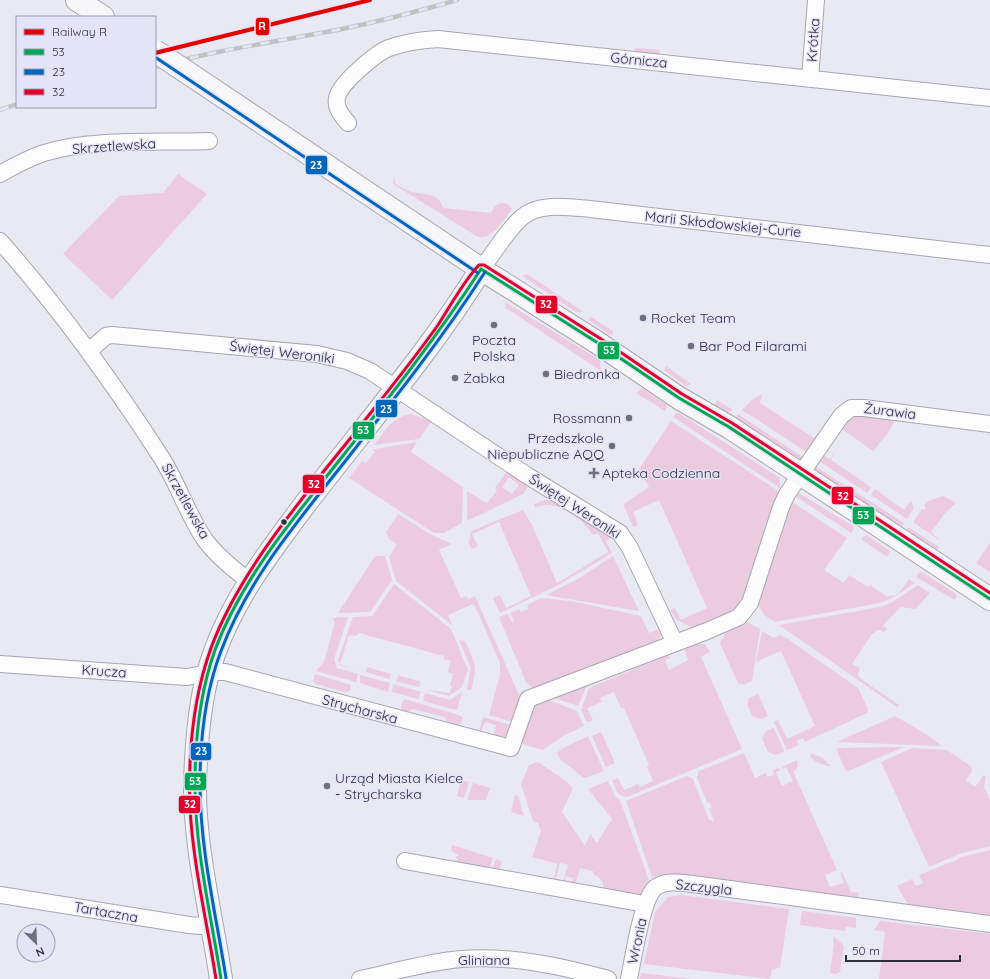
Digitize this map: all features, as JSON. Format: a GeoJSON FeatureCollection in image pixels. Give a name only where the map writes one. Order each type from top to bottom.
{"type":"FeatureCollection","features":[{"type":"Feature","properties":{"kind":"street"},"geometry":{"type":"LineString","coordinates":[[77,0],[101,16]]}},
{"type":"Feature","properties":{"kind":"street","name":"Krótka"},"geometry":{"type":"LineString","coordinates":[[810,79],[816,0]]}},
{"type":"Feature","properties":{"kind":"street","name":"Górnicza"},"geometry":{"type":"LineString","coordinates":[[348,122],[338,110],[337,98],[340,90],[363,66],[378,53],[389,48],[403,43],[432,39],[990,98]]}},
{"type":"Feature","properties":{"kind":"street"},"geometry":{"type":"LineString","coordinates":[[156,52],[482,269],[800,474],[990,599]]}},
{"type":"Feature","properties":{"kind":"street","name":"Skrzetlewska"},"geometry":{"type":"LineString","coordinates":[[0,174],[36,156],[51,151],[98,144],[209,141]]}},
{"type":"Feature","properties":{"kind":"street","name":"Marii Skłodowskiej-Curie"},"geometry":{"type":"LineString","coordinates":[[482,269],[521,218],[534,211],[555,207],[590,209],[990,255]]}},
{"type":"Feature","properties":{"kind":"street","name":"Skrzetlewska"},"geometry":{"type":"LineString","coordinates":[[0,241],[36,282],[89,352],[166,466],[205,540],[227,564],[249,581]]}},
{"type":"Feature","properties":{"kind":"street"},"geometry":{"type":"LineString","coordinates":[[220,979],[201,857],[195,787],[199,730],[208,673],[228,621],[249,581],[328,474],[396,388],[466,295],[482,269]]}},
{"type":"Feature","properties":{"kind":"street","name":"Świętej Weroniki"},"geometry":{"type":"LineString","coordinates":[[89,352],[106,336],[112,335],[317,354],[347,361],[370,371],[528,476],[615,529],[623,536],[674,643]]}},
{"type":"Feature","properties":{"kind":"street","name":"Żurawia"},"geometry":{"type":"LineString","coordinates":[[511,748],[528,699],[732,621],[746,610],[781,507],[787,494],[844,412],[851,408],[864,408],[990,424]]}},
{"type":"Feature","properties":{"kind":"street","name":"Krucza"},"geometry":{"type":"LineString","coordinates":[[0,664],[187,677],[208,673]]}},
{"type":"Feature","properties":{"kind":"street","name":"Strycharska"},"geometry":{"type":"LineString","coordinates":[[208,673],[225,672],[511,748]]}},
{"type":"Feature","properties":{"kind":"street"},"geometry":{"type":"LineString","coordinates":[[405,861],[645,904]]}},
{"type":"Feature","properties":{"kind":"street","name":"Szczygla"},"geometry":{"type":"LineString","coordinates":[[645,904],[657,887],[675,883],[990,924]]}},
{"type":"Feature","properties":{"kind":"street","name":"Tartaczna"},"geometry":{"type":"LineString","coordinates":[[0,895],[189,925],[213,927]]}},
{"type":"Feature","properties":{"kind":"street","name":"Wronia"},"geometry":{"type":"LineString","coordinates":[[629,979],[645,904]]}},
{"type":"Feature","properties":{"kind":"street","name":"Gliniana"},"geometry":{"type":"LineString","coordinates":[[360,979],[433,963],[479,958],[537,963],[608,979]]}},
{"type":"Feature","properties":{"kind":"shaded area"},"geometry":{"type":"Polygon","coordinates":[[[635,48],[660,50],[657,54],[636,52],[635,48]]]}},
{"type":"Feature","properties":{"kind":"shaded area"},"geometry":{"type":"Polygon","coordinates":[[[178,174],[207,194],[112,300],[63,254],[119,196],[163,193],[178,174]]]}},
{"type":"Feature","properties":{"kind":"shaded area"},"geometry":{"type":"Polygon","coordinates":[[[394,174],[395,184],[412,192],[435,197],[441,203],[443,208],[491,213],[495,206],[506,203],[512,209],[498,228],[489,235],[478,237],[393,184],[394,174]]]}},
{"type":"Feature","properties":{"kind":"shaded area"},"geometry":{"type":"Polygon","coordinates":[[[527,274],[582,312],[576,312],[522,276],[527,274]]]}},
{"type":"Feature","properties":{"kind":"shaded area"},"geometry":{"type":"Polygon","coordinates":[[[505,302],[600,360],[601,371],[506,308],[505,302]]]}},
{"type":"Feature","properties":{"kind":"shaded area"},"geometry":{"type":"Polygon","coordinates":[[[591,317],[613,331],[613,334],[610,335],[589,320],[591,317]]]}},
{"type":"Feature","properties":{"kind":"shaded area"},"geometry":{"type":"Polygon","coordinates":[[[666,366],[691,384],[686,386],[664,370],[666,366]]]}},
{"type":"Feature","properties":{"kind":"shaded area"},"geometry":{"type":"Polygon","coordinates":[[[642,388],[667,405],[665,411],[636,393],[642,388]]]}},
{"type":"Feature","properties":{"kind":"shaded area"},"geometry":{"type":"Polygon","coordinates":[[[762,394],[760,403],[814,438],[818,433],[821,433],[808,453],[742,410],[754,398],[762,394]]]}},
{"type":"Feature","properties":{"kind":"shaded area"},"geometry":{"type":"Polygon","coordinates":[[[717,400],[733,410],[726,414],[714,407],[717,400]]]}},
{"type":"Feature","properties":{"kind":"shaded area"},"geometry":{"type":"Polygon","coordinates":[[[852,412],[896,418],[888,433],[873,451],[839,427],[852,412]]]}},
{"type":"Feature","properties":{"kind":"shaded area"},"geometry":{"type":"Polygon","coordinates":[[[676,413],[679,413],[780,478],[780,488],[673,417],[676,413]]]}},
{"type":"Feature","properties":{"kind":"shaded area"},"geometry":{"type":"Polygon","coordinates":[[[411,414],[432,421],[419,439],[374,445],[394,421],[411,414]]]}},
{"type":"Feature","properties":{"kind":"shaded area"},"geometry":{"type":"Polygon","coordinates":[[[738,414],[804,458],[802,462],[735,420],[738,414]]]}},
{"type":"Feature","properties":{"kind":"shaded area"},"geometry":{"type":"Polygon","coordinates":[[[671,421],[780,492],[747,594],[733,614],[694,628],[677,620],[670,610],[675,608],[681,620],[707,608],[659,500],[633,512],[638,525],[633,527],[624,506],[625,503],[649,487],[639,469],[671,421]]]}},
{"type":"Feature","properties":{"kind":"shaded area"},"geometry":{"type":"Polygon","coordinates":[[[417,442],[411,452],[463,487],[462,523],[444,533],[434,533],[349,478],[362,461],[366,463],[375,452],[373,450],[417,442]]]}},
{"type":"Feature","properties":{"kind":"shaded area"},"geometry":{"type":"Polygon","coordinates":[[[836,450],[831,460],[871,487],[867,493],[816,459],[820,453],[830,459],[836,450]]]}},
{"type":"Feature","properties":{"kind":"shaded area"},"geometry":{"type":"Polygon","coordinates":[[[812,464],[904,523],[902,526],[812,471],[812,464]]]}},
{"type":"Feature","properties":{"kind":"shaded area"},"geometry":{"type":"Polygon","coordinates":[[[508,470],[526,483],[527,489],[523,494],[467,521],[467,491],[487,503],[497,491],[495,488],[508,470]],[[509,477],[502,487],[512,494],[519,485],[509,477]]]}},
{"type":"Feature","properties":{"kind":"shaded area"},"geometry":{"type":"Polygon","coordinates":[[[875,489],[904,510],[911,501],[914,508],[907,519],[871,495],[875,489]]]}},
{"type":"Feature","properties":{"kind":"shaded area"},"geometry":{"type":"Polygon","coordinates":[[[797,492],[853,526],[854,529],[851,533],[792,494],[797,492]]]}},
{"type":"Feature","properties":{"kind":"shaded area"},"geometry":{"type":"Polygon","coordinates":[[[943,496],[956,503],[946,512],[931,532],[942,542],[913,522],[922,509],[924,510],[926,507],[924,506],[928,501],[943,496]]]}},
{"type":"Feature","properties":{"kind":"shaded area"},"geometry":{"type":"Polygon","coordinates":[[[545,500],[554,501],[613,537],[606,541],[612,553],[562,583],[500,613],[493,598],[500,595],[506,608],[531,596],[499,522],[472,534],[478,546],[472,549],[469,543],[471,532],[473,530],[523,510],[532,525],[557,583],[608,552],[598,533],[593,535],[580,520],[569,512],[550,505],[535,507],[534,504],[545,500]]]}},
{"type":"Feature","properties":{"kind":"shaded area"},"geometry":{"type":"Polygon","coordinates":[[[789,500],[847,538],[824,570],[844,583],[849,575],[868,587],[870,585],[888,597],[899,593],[909,579],[915,583],[894,597],[880,603],[775,622],[771,620],[762,612],[759,606],[758,597],[789,500]]]}},
{"type":"Feature","properties":{"kind":"shaded area"},"geometry":{"type":"Polygon","coordinates":[[[398,514],[430,534],[452,544],[439,550],[461,598],[467,596],[468,599],[475,596],[520,697],[513,722],[489,715],[500,675],[500,663],[475,606],[473,604],[448,615],[452,625],[396,581],[389,557],[397,544],[389,539],[386,532],[398,514]]]}},
{"type":"Feature","properties":{"kind":"shaded area"},"geometry":{"type":"Polygon","coordinates":[[[908,527],[939,547],[936,552],[906,532],[908,527]]]}},
{"type":"Feature","properties":{"kind":"shaded area"},"geometry":{"type":"Polygon","coordinates":[[[866,535],[890,551],[887,557],[861,539],[866,535]]]}},
{"type":"Feature","properties":{"kind":"shaded area"},"geometry":{"type":"Polygon","coordinates":[[[990,543],[990,572],[976,563],[990,543]]]}},
{"type":"Feature","properties":{"kind":"shaded area"},"geometry":{"type":"Polygon","coordinates":[[[375,556],[385,556],[392,580],[370,612],[338,613],[375,556]]]}},
{"type":"Feature","properties":{"kind":"shaded area"},"geometry":{"type":"Polygon","coordinates":[[[613,556],[639,611],[546,595],[578,579],[613,556]]]}},
{"type":"Feature","properties":{"kind":"shaded area"},"geometry":{"type":"Polygon","coordinates":[[[920,571],[956,594],[957,596],[955,600],[916,577],[920,571]]]}},
{"type":"Feature","properties":{"kind":"shaded area"},"geometry":{"type":"Polygon","coordinates":[[[394,584],[451,629],[468,670],[462,687],[449,696],[427,690],[450,693],[452,686],[450,685],[453,674],[448,672],[451,661],[443,659],[444,656],[359,633],[356,636],[349,635],[340,664],[358,670],[340,665],[338,660],[353,617],[372,616],[394,584]]]}},
{"type":"Feature","properties":{"kind":"shaded area"},"geometry":{"type":"Polygon","coordinates":[[[918,585],[930,593],[915,609],[900,607],[883,626],[887,629],[884,632],[878,630],[871,635],[852,664],[860,668],[858,675],[861,679],[899,705],[897,707],[779,625],[880,607],[891,603],[918,585]]]}},
{"type":"Feature","properties":{"kind":"shaded area"},"geometry":{"type":"Polygon","coordinates":[[[541,598],[570,601],[641,616],[649,633],[660,629],[661,634],[658,642],[534,689],[526,682],[499,617],[508,614],[511,621],[514,621],[510,613],[519,609],[521,612],[529,609],[527,605],[541,598]]]}},
{"type":"Feature","properties":{"kind":"shaded area"},"geometry":{"type":"Polygon","coordinates":[[[348,617],[334,659],[337,668],[358,674],[356,682],[316,671],[324,662],[335,622],[333,620],[334,618],[348,617]]]}},
{"type":"Feature","properties":{"kind":"shaded area"},"geometry":{"type":"Polygon","coordinates":[[[747,622],[760,629],[752,681],[744,685],[738,683],[720,643],[727,631],[747,622]]]}},
{"type":"Feature","properties":{"kind":"shaded area"},"geometry":{"type":"Polygon","coordinates":[[[762,631],[774,638],[780,635],[788,639],[858,688],[868,709],[867,713],[805,742],[803,738],[796,741],[799,745],[787,750],[774,722],[778,720],[787,739],[815,726],[781,651],[756,662],[762,631]]]}},
{"type":"Feature","properties":{"kind":"shaded area"},"geometry":{"type":"Polygon","coordinates":[[[459,640],[465,641],[474,665],[475,670],[471,690],[467,689],[471,668],[459,640]]]}},
{"type":"Feature","properties":{"kind":"shaded area"},"geometry":{"type":"Polygon","coordinates":[[[696,644],[705,644],[710,652],[701,657],[742,749],[627,797],[618,794],[612,780],[618,778],[624,790],[638,784],[640,787],[653,781],[647,767],[649,765],[624,708],[621,708],[614,692],[600,698],[602,702],[587,708],[593,720],[587,722],[581,710],[589,688],[668,655],[670,658],[665,660],[669,670],[688,660],[684,648],[696,644]]]}},
{"type":"Feature","properties":{"kind":"shaded area"},"geometry":{"type":"Polygon","coordinates":[[[367,667],[391,674],[389,679],[366,672],[367,667]]]}},
{"type":"Feature","properties":{"kind":"shaded area"},"geometry":{"type":"Polygon","coordinates":[[[315,674],[351,685],[350,691],[344,692],[316,684],[313,682],[315,674]]]}},
{"type":"Feature","properties":{"kind":"shaded area"},"geometry":{"type":"Polygon","coordinates":[[[360,675],[390,683],[388,692],[360,683],[360,675]]]}},
{"type":"Feature","properties":{"kind":"shaded area"},"geometry":{"type":"Polygon","coordinates":[[[398,675],[421,682],[419,687],[396,681],[398,675]]]}},
{"type":"Feature","properties":{"kind":"shaded area"},"geometry":{"type":"Polygon","coordinates":[[[588,683],[578,706],[551,697],[588,683]]]}},
{"type":"Feature","properties":{"kind":"shaded area"},"geometry":{"type":"Polygon","coordinates":[[[393,684],[421,692],[418,699],[392,692],[393,684]]]}},
{"type":"Feature","properties":{"kind":"shaded area"},"geometry":{"type":"Polygon","coordinates":[[[462,692],[457,710],[423,701],[425,693],[450,700],[462,692]]]}},
{"type":"Feature","properties":{"kind":"shaded area"},"geometry":{"type":"Polygon","coordinates":[[[758,694],[768,716],[761,719],[752,716],[747,704],[749,698],[758,694]]]}},
{"type":"Feature","properties":{"kind":"shaded area"},"geometry":{"type":"Polygon","coordinates":[[[404,699],[459,715],[463,718],[461,723],[456,726],[448,724],[445,717],[413,709],[407,712],[402,711],[401,707],[404,699]]]}},
{"type":"Feature","properties":{"kind":"shaded area"},"geometry":{"type":"Polygon","coordinates":[[[546,699],[577,711],[584,726],[563,736],[543,750],[521,743],[529,716],[534,706],[546,699]]]}},
{"type":"Feature","properties":{"kind":"shaded area"},"geometry":{"type":"Polygon","coordinates":[[[895,716],[926,734],[942,746],[837,742],[895,716]]]}},
{"type":"Feature","properties":{"kind":"shaded area"},"geometry":{"type":"Polygon","coordinates":[[[483,717],[511,725],[508,735],[502,737],[493,736],[496,725],[485,722],[481,732],[479,732],[483,717]]]}},
{"type":"Feature","properties":{"kind":"shaded area"},"geometry":{"type":"Polygon","coordinates":[[[774,728],[784,751],[775,755],[768,752],[762,738],[766,731],[774,728]]]}},
{"type":"Feature","properties":{"kind":"shaded area"},"geometry":{"type":"Polygon","coordinates":[[[601,732],[615,763],[606,767],[592,736],[601,732]]]}},
{"type":"Feature","properties":{"kind":"shaded area"},"geometry":{"type":"Polygon","coordinates":[[[588,736],[604,771],[584,778],[560,759],[557,753],[563,748],[588,736]]]}},
{"type":"Feature","properties":{"kind":"shaded area"},"geometry":{"type":"Polygon","coordinates":[[[904,747],[846,772],[836,748],[904,747]]]}},
{"type":"Feature","properties":{"kind":"shaded area"},"geometry":{"type":"Polygon","coordinates":[[[912,748],[947,750],[972,767],[972,771],[966,780],[975,787],[983,775],[986,777],[984,787],[990,800],[990,846],[962,853],[929,867],[881,762],[912,748]]]}},
{"type":"Feature","properties":{"kind":"shaded area"},"geometry":{"type":"Polygon","coordinates":[[[744,753],[755,778],[766,773],[767,777],[774,775],[773,770],[779,768],[780,770],[776,772],[782,786],[793,781],[786,767],[783,769],[782,767],[797,760],[798,766],[794,772],[796,778],[837,870],[825,875],[830,887],[844,883],[840,873],[842,872],[851,892],[859,893],[857,898],[666,874],[652,877],[626,801],[687,776],[693,779],[709,820],[714,821],[709,809],[712,807],[709,802],[707,803],[697,777],[699,771],[744,753]]]}},
{"type":"Feature","properties":{"kind":"shaded area"},"geometry":{"type":"Polygon","coordinates":[[[811,753],[823,758],[831,766],[817,762],[810,756],[811,753]]]}},
{"type":"Feature","properties":{"kind":"shaded area"},"geometry":{"type":"Polygon","coordinates":[[[538,762],[566,781],[573,788],[562,812],[585,846],[590,834],[597,843],[612,819],[589,790],[590,788],[608,781],[615,796],[620,800],[649,880],[640,894],[636,896],[603,889],[602,881],[593,874],[593,871],[580,868],[575,885],[571,887],[573,878],[566,876],[564,885],[562,885],[568,865],[560,863],[555,883],[553,883],[557,864],[532,857],[541,831],[538,823],[533,821],[521,784],[529,765],[538,762]]]}},
{"type":"Feature","properties":{"kind":"shaded area"},"geometry":{"type":"Polygon","coordinates":[[[461,780],[469,782],[464,798],[457,796],[461,780]]]}},
{"type":"Feature","properties":{"kind":"shaded area"},"geometry":{"type":"Polygon","coordinates":[[[473,783],[490,788],[486,800],[467,800],[473,783]]]}},
{"type":"Feature","properties":{"kind":"shaded area"},"geometry":{"type":"Polygon","coordinates":[[[515,795],[518,796],[524,816],[511,812],[515,795]]]}},
{"type":"Feature","properties":{"kind":"shaded area"},"geometry":{"type":"Polygon","coordinates":[[[452,845],[493,858],[489,870],[492,871],[496,859],[502,861],[498,873],[456,863],[458,862],[456,857],[459,855],[451,851],[452,845]]]}},
{"type":"Feature","properties":{"kind":"shaded area"},"geometry":{"type":"Polygon","coordinates":[[[990,850],[990,915],[908,905],[897,886],[912,879],[916,886],[923,883],[919,875],[953,862],[961,857],[990,850]]]}},
{"type":"Feature","properties":{"kind":"shaded area"},"geometry":{"type":"Polygon","coordinates":[[[681,895],[789,909],[780,967],[772,970],[770,979],[644,964],[655,912],[668,897],[681,895]]]}},
{"type":"Feature","properties":{"kind":"shaded area"},"geometry":{"type":"Polygon","coordinates":[[[802,911],[856,918],[856,928],[846,927],[845,931],[800,925],[802,911]]]}},
{"type":"Feature","properties":{"kind":"shaded area"},"geometry":{"type":"Polygon","coordinates":[[[880,921],[990,934],[990,979],[879,979],[885,932],[874,930],[880,921]]]}},
{"type":"Feature","properties":{"kind":"shaded area"},"geometry":{"type":"Polygon","coordinates":[[[834,936],[844,946],[840,972],[836,974],[830,973],[834,936]]]}},
{"type":"Feature","properties":{"kind":"shaded area"},"geometry":{"type":"Polygon","coordinates":[[[642,973],[691,979],[640,979],[642,973]]]}},
{"type":"Feature","properties":{"kind":"railway"},"geometry":{"type":"LineString","coordinates":[[156,67],[225,51],[357,26],[457,0]]}},
{"type":"Feature","properties":{"kind":"railway"},"geometry":{"type":"LineString","coordinates":[[0,110],[16,104]]}},
{"type":"Feature","properties":{"kind":"rail line","name":"R"},"geometry":{"type":"LineString","coordinates":[[156,53],[370,0]]}},
{"type":"Feature","properties":{"kind":"transit line","name":"23"},"geometry":{"type":"LineString","coordinates":[[156,58],[478,273]]}},
{"type":"Feature","properties":{"kind":"transit line","name":"32"},"geometry":{"type":"LineString","coordinates":[[216,979],[194,850],[190,807],[190,767],[193,726],[200,686],[211,648],[224,617],[260,556],[303,497],[387,393],[421,348],[438,325],[462,286],[479,265],[484,265],[601,339],[682,394],[732,423],[990,593]]}},
{"type":"Feature","properties":{"kind":"transit line","name":"53"},"geometry":{"type":"LineString","coordinates":[[481,269],[598,343],[679,398],[729,427],[990,599]]}},
{"type":"Feature","properties":{"kind":"transit line","name":"53"},"geometry":{"type":"LineString","coordinates":[[221,979],[204,882],[198,833],[195,784],[199,716],[206,682],[215,650],[239,599],[269,552],[303,506],[412,367],[481,269]]}},
{"type":"Feature","properties":{"kind":"transit line","name":"23"},"geometry":{"type":"LineString","coordinates":[[226,978],[209,882],[203,833],[200,784],[204,717],[211,683],[221,651],[245,600],[274,553],[416,370],[452,322],[485,272]]}},
{"type":"Feature","properties":{"kind":"place","name":"Rocket Team"},"geometry":{"type":"Point","coordinates":[643,318]}},
{"type":"Feature","properties":{"kind":"place","name":"Poczta Polska"},"geometry":{"type":"Point","coordinates":[494,325]}},
{"type":"Feature","properties":{"kind":"place","name":"Bar Pod Filarami"},"geometry":{"type":"Point","coordinates":[691,346]}},
{"type":"Feature","properties":{"kind":"place","name":"Biedronka"},"geometry":{"type":"Point","coordinates":[546,374]}},
{"type":"Feature","properties":{"kind":"place","name":"Żabka"},"geometry":{"type":"Point","coordinates":[455,378]}},
{"type":"Feature","properties":{"kind":"place","name":"Rossmann"},"geometry":{"type":"Point","coordinates":[629,418]}},
{"type":"Feature","properties":{"kind":"place","name":"Przedszkole Niepubliczne AQQ"},"geometry":{"type":"Point","coordinates":[612,446]}},
{"type":"Feature","properties":{"kind":"place","name":"Apteka Codzienna"},"geometry":{"type":"Point","coordinates":[594,473]}},
{"type":"Feature","properties":{"kind":"place","name":"Urząd Miasta Kielce - Strycharska"},"geometry":{"type":"Point","coordinates":[327,786]}}]}
